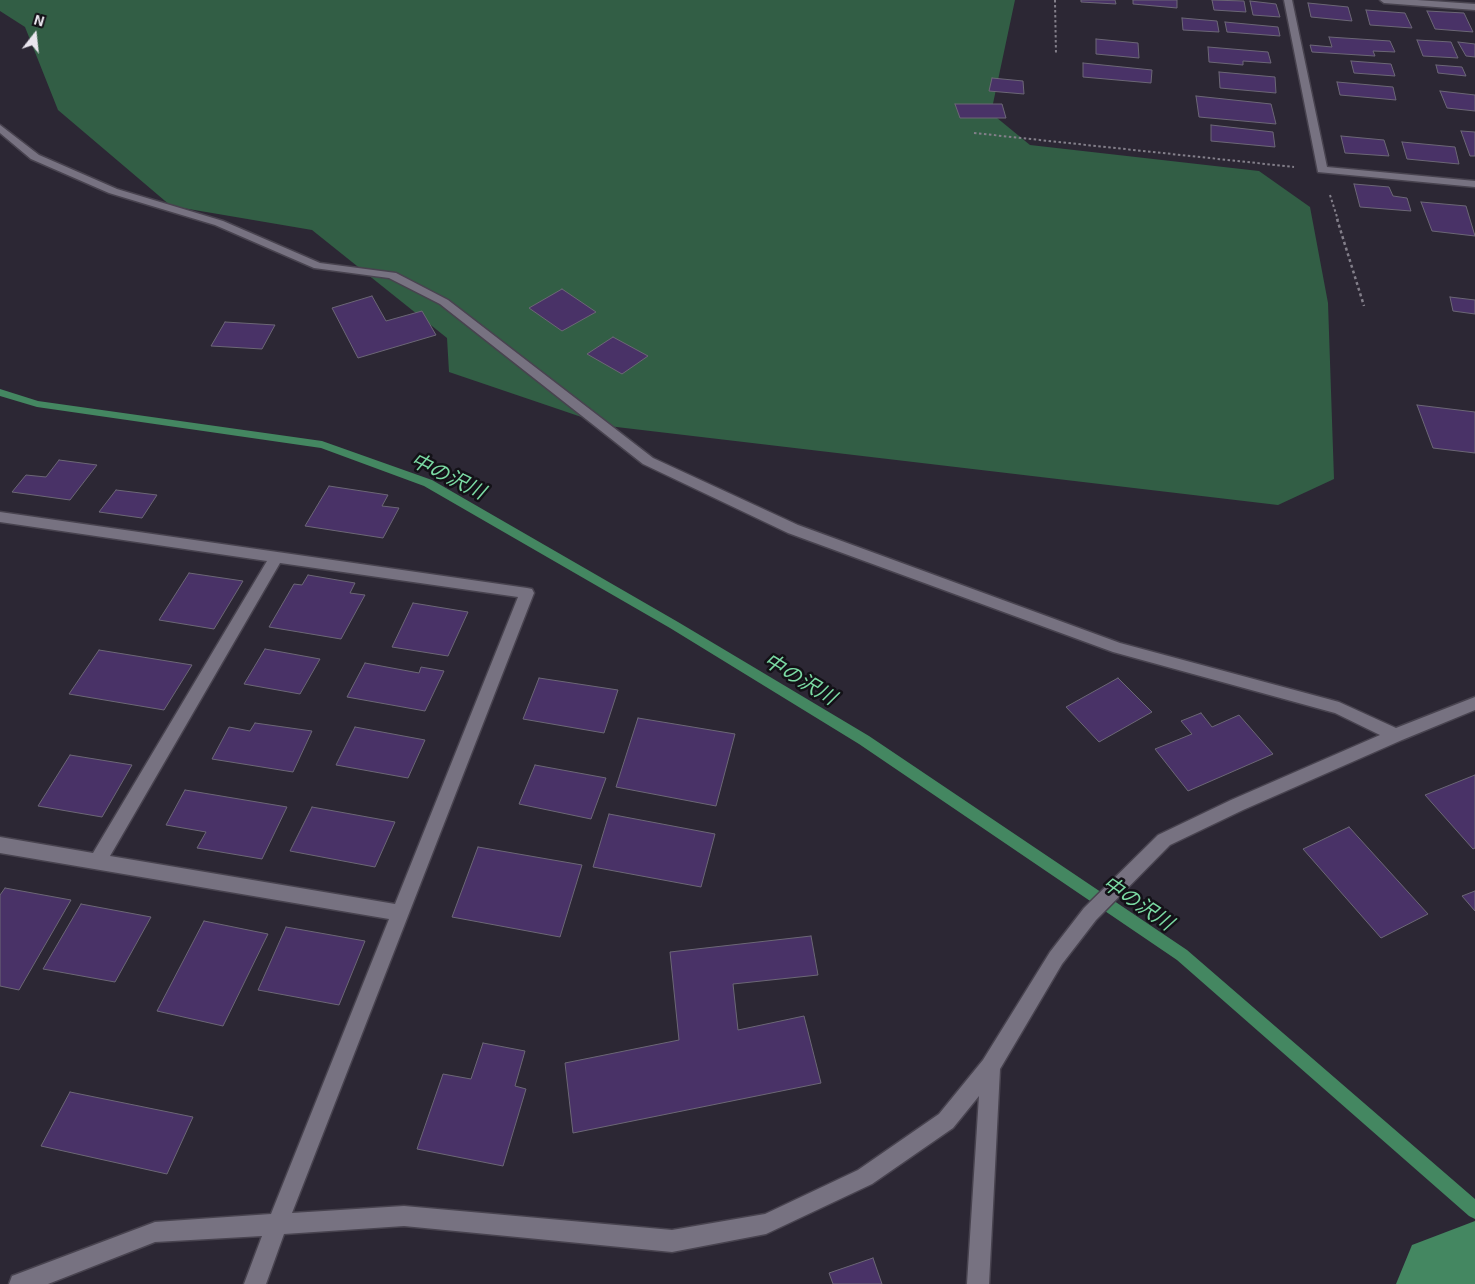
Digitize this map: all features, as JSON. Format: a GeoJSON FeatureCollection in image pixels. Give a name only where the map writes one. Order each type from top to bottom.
{"type":"FeatureCollection","features":[{"type":"Feature","properties":{"kind":"street"},"geometry":{"type":"LineString","coordinates":[[1288,0],[1322,170],[1475,184]]}},
{"type":"Feature","properties":{"kind":"street"},"geometry":{"type":"LineString","coordinates":[[1384,0],[1475,7]]}},
{"type":"Feature","properties":{"kind":"street"},"geometry":{"type":"LineString","coordinates":[[0,128],[35,157],[113,191],[219,223],[318,266],[392,275],[444,302],[648,461],[793,529],[1118,648],[1339,708],[1396,735]]}},
{"type":"Feature","properties":{"kind":"street"},"geometry":{"type":"LineString","coordinates":[[0,517],[527,593],[277,1224],[255,1284]]}},
{"type":"Feature","properties":{"kind":"street"},"geometry":{"type":"LineString","coordinates":[[98,862],[276,557]]}},
{"type":"Feature","properties":{"kind":"street"},"geometry":{"type":"LineString","coordinates":[[20,1284],[155,1232],[404,1216],[672,1241],[766,1224],[865,1177],[946,1120],[990,1067],[1056,958],[1090,914],[1164,840],[1237,805],[1396,735],[1475,703]]}},
{"type":"Feature","properties":{"kind":"street"},"geometry":{"type":"LineString","coordinates":[[0,845],[400,913]]}},
{"type":"Feature","properties":{"kind":"street"},"geometry":{"type":"LineString","coordinates":[[978,1284],[990,1067]]}},
{"type":"Feature","properties":{"kind":"path"},"geometry":{"type":"LineString","coordinates":[[1055,0],[1056,55]]}},
{"type":"Feature","properties":{"kind":"path"},"geometry":{"type":"LineString","coordinates":[[974,133],[1322,170],[1364,306]]}},
{"type":"Feature","properties":{"kind":"green space"},"geometry":{"type":"Polygon","coordinates":[[[0,0],[1015,0],[991,113],[1030,145],[1259,171],[1310,207],[1328,303],[1334,479],[1278,505],[608,426],[449,372],[447,338],[312,230],[171,206],[58,110],[25,27],[0,11],[0,0]]]}},
{"type":"Feature","properties":{"kind":"building"},"geometry":{"type":"Polygon","coordinates":[[[1081,0],[1115,0],[1116,4],[1081,2],[1081,0]]]}},
{"type":"Feature","properties":{"kind":"building"},"geometry":{"type":"Polygon","coordinates":[[[1133,0],[1177,0],[1177,8],[1133,4],[1133,0]]]}},
{"type":"Feature","properties":{"kind":"building"},"geometry":{"type":"Polygon","coordinates":[[[1212,0],[1244,1],[1246,12],[1214,10],[1212,0]]]}},
{"type":"Feature","properties":{"kind":"building"},"geometry":{"type":"Polygon","coordinates":[[[1250,1],[1276,4],[1280,17],[1253,15],[1250,1]]]}},
{"type":"Feature","properties":{"kind":"building"},"geometry":{"type":"Polygon","coordinates":[[[1308,3],[1348,7],[1352,21],[1311,17],[1308,3]]]}},
{"type":"Feature","properties":{"kind":"building"},"geometry":{"type":"Polygon","coordinates":[[[1366,10],[1405,13],[1412,28],[1370,25],[1366,10]]]}},
{"type":"Feature","properties":{"kind":"building"},"geometry":{"type":"Polygon","coordinates":[[[1427,11],[1464,13],[1473,32],[1435,29],[1427,11]]]}},
{"type":"Feature","properties":{"kind":"building"},"geometry":{"type":"Polygon","coordinates":[[[1182,18],[1217,21],[1219,32],[1183,30],[1182,18]]]}},
{"type":"Feature","properties":{"kind":"building"},"geometry":{"type":"Polygon","coordinates":[[[1225,22],[1278,27],[1280,36],[1227,32],[1225,22]]]}},
{"type":"Feature","properties":{"kind":"building"},"geometry":{"type":"Polygon","coordinates":[[[1329,37],[1390,41],[1395,52],[1373,51],[1375,56],[1312,52],[1310,45],[1332,47],[1329,37]]]}},
{"type":"Feature","properties":{"kind":"building"},"geometry":{"type":"Polygon","coordinates":[[[1096,39],[1138,43],[1139,58],[1096,54],[1096,39]]]}},
{"type":"Feature","properties":{"kind":"building"},"geometry":{"type":"Polygon","coordinates":[[[1417,40],[1451,42],[1458,58],[1423,56],[1417,40]]]}},
{"type":"Feature","properties":{"kind":"building"},"geometry":{"type":"Polygon","coordinates":[[[1458,42],[1475,44],[1475,57],[1466,56],[1458,42]]]}},
{"type":"Feature","properties":{"kind":"building"},"geometry":{"type":"Polygon","coordinates":[[[1208,47],[1268,52],[1271,63],[1243,61],[1243,65],[1209,62],[1208,47]]]}},
{"type":"Feature","properties":{"kind":"building"},"geometry":{"type":"Polygon","coordinates":[[[1351,61],[1391,64],[1395,76],[1354,73],[1351,61]]]}},
{"type":"Feature","properties":{"kind":"building"},"geometry":{"type":"Polygon","coordinates":[[[1083,63],[1152,70],[1151,83],[1083,77],[1083,63]]]}},
{"type":"Feature","properties":{"kind":"building"},"geometry":{"type":"Polygon","coordinates":[[[1436,65],[1462,67],[1466,76],[1438,73],[1436,65]]]}},
{"type":"Feature","properties":{"kind":"building"},"geometry":{"type":"Polygon","coordinates":[[[1219,72],[1275,77],[1276,93],[1220,88],[1219,72]]]}},
{"type":"Feature","properties":{"kind":"building"},"geometry":{"type":"Polygon","coordinates":[[[992,78],[1023,81],[1024,94],[989,91],[992,78]]]}},
{"type":"Feature","properties":{"kind":"building"},"geometry":{"type":"Polygon","coordinates":[[[1337,82],[1393,87],[1396,100],[1340,95],[1337,82]]]}},
{"type":"Feature","properties":{"kind":"building"},"geometry":{"type":"Polygon","coordinates":[[[1440,91],[1475,95],[1475,111],[1447,108],[1440,91]]]}},
{"type":"Feature","properties":{"kind":"building"},"geometry":{"type":"Polygon","coordinates":[[[1196,96],[1271,104],[1276,124],[1199,117],[1196,96]]]}},
{"type":"Feature","properties":{"kind":"building"},"geometry":{"type":"Polygon","coordinates":[[[955,104],[1002,104],[1006,118],[960,118],[955,104]]]}},
{"type":"Feature","properties":{"kind":"building"},"geometry":{"type":"Polygon","coordinates":[[[1211,125],[1273,132],[1275,147],[1211,141],[1211,125]]]}},
{"type":"Feature","properties":{"kind":"building"},"geometry":{"type":"Polygon","coordinates":[[[1461,131],[1475,132],[1475,156],[1470,156],[1461,131]]]}},
{"type":"Feature","properties":{"kind":"building"},"geometry":{"type":"Polygon","coordinates":[[[1341,136],[1384,140],[1389,156],[1345,153],[1341,136]]]}},
{"type":"Feature","properties":{"kind":"building"},"geometry":{"type":"Polygon","coordinates":[[[1402,142],[1455,147],[1459,164],[1407,159],[1402,142]]]}},
{"type":"Feature","properties":{"kind":"building"},"geometry":{"type":"Polygon","coordinates":[[[1354,184],[1389,187],[1393,196],[1407,198],[1411,211],[1360,207],[1354,184]]]}},
{"type":"Feature","properties":{"kind":"building"},"geometry":{"type":"Polygon","coordinates":[[[1421,202],[1466,206],[1475,236],[1432,231],[1421,202]]]}},
{"type":"Feature","properties":{"kind":"building"},"geometry":{"type":"Polygon","coordinates":[[[562,289],[596,312],[562,331],[529,308],[562,289]]]}},
{"type":"Feature","properties":{"kind":"building"},"geometry":{"type":"Polygon","coordinates":[[[372,296],[386,321],[422,311],[436,335],[358,358],[332,308],[372,296]]]}},
{"type":"Feature","properties":{"kind":"building"},"geometry":{"type":"Polygon","coordinates":[[[1450,297],[1475,300],[1475,314],[1453,311],[1450,297]]]}},
{"type":"Feature","properties":{"kind":"building"},"geometry":{"type":"Polygon","coordinates":[[[225,322],[275,325],[262,349],[211,346],[225,322]]]}},
{"type":"Feature","properties":{"kind":"building"},"geometry":{"type":"Polygon","coordinates":[[[613,337],[648,356],[622,374],[587,354],[613,337]]]}},
{"type":"Feature","properties":{"kind":"building"},"geometry":{"type":"Polygon","coordinates":[[[1417,405],[1475,412],[1475,453],[1433,448],[1417,405]]]}},
{"type":"Feature","properties":{"kind":"building"},"geometry":{"type":"Polygon","coordinates":[[[59,460],[97,465],[70,500],[12,492],[26,475],[46,477],[59,460]]]}},
{"type":"Feature","properties":{"kind":"building"},"geometry":{"type":"Polygon","coordinates":[[[329,486],[388,495],[382,506],[399,508],[383,538],[305,526],[329,486]]]}},
{"type":"Feature","properties":{"kind":"building"},"geometry":{"type":"Polygon","coordinates":[[[116,490],[157,495],[142,518],[99,512],[116,490]]]}},
{"type":"Feature","properties":{"kind":"building"},"geometry":{"type":"Polygon","coordinates":[[[189,573],[243,581],[214,629],[159,620],[189,573]]]}},
{"type":"Feature","properties":{"kind":"building"},"geometry":{"type":"Polygon","coordinates":[[[308,575],[355,583],[350,593],[365,595],[341,639],[269,627],[294,584],[302,585],[308,575]]]}},
{"type":"Feature","properties":{"kind":"building"},"geometry":{"type":"Polygon","coordinates":[[[413,603],[468,612],[448,656],[392,647],[413,603]]]}},
{"type":"Feature","properties":{"kind":"building"},"geometry":{"type":"Polygon","coordinates":[[[265,649],[320,659],[300,694],[244,684],[265,649]]]}},
{"type":"Feature","properties":{"kind":"building"},"geometry":{"type":"Polygon","coordinates":[[[99,650],[192,665],[164,710],[69,694],[99,650]]]}},
{"type":"Feature","properties":{"kind":"building"},"geometry":{"type":"Polygon","coordinates":[[[365,663],[419,673],[421,667],[444,671],[425,711],[347,697],[365,663]]]}},
{"type":"Feature","properties":{"kind":"building"},"geometry":{"type":"Polygon","coordinates":[[[539,678],[618,690],[604,733],[523,719],[539,678]]]}},
{"type":"Feature","properties":{"kind":"building"},"geometry":{"type":"Polygon","coordinates":[[[1118,678],[1152,712],[1099,742],[1066,707],[1118,678]]]}},
{"type":"Feature","properties":{"kind":"building"},"geometry":{"type":"Polygon","coordinates":[[[1201,713],[1212,727],[1239,715],[1273,754],[1188,791],[1155,749],[1192,734],[1181,721],[1201,713]]]}},
{"type":"Feature","properties":{"kind":"building"},"geometry":{"type":"Polygon","coordinates":[[[638,718],[735,734],[716,806],[616,787],[638,718]]]}},
{"type":"Feature","properties":{"kind":"building"},"geometry":{"type":"Polygon","coordinates":[[[255,723],[312,731],[293,772],[212,759],[229,727],[250,731],[255,723]]]}},
{"type":"Feature","properties":{"kind":"building"},"geometry":{"type":"Polygon","coordinates":[[[355,727],[425,740],[408,778],[336,765],[355,727]]]}},
{"type":"Feature","properties":{"kind":"building"},"geometry":{"type":"Polygon","coordinates":[[[70,755],[132,765],[102,817],[38,806],[70,755]]]}},
{"type":"Feature","properties":{"kind":"building"},"geometry":{"type":"Polygon","coordinates":[[[535,765],[606,778],[591,819],[519,804],[535,765]]]}},
{"type":"Feature","properties":{"kind":"building"},"geometry":{"type":"Polygon","coordinates":[[[1475,775],[1475,848],[1473,849],[1425,795],[1475,775]]]}},
{"type":"Feature","properties":{"kind":"building"},"geometry":{"type":"Polygon","coordinates":[[[185,790],[287,807],[262,859],[197,848],[206,832],[166,825],[185,790]]]}},
{"type":"Feature","properties":{"kind":"building"},"geometry":{"type":"Polygon","coordinates":[[[312,807],[395,822],[375,867],[290,851],[312,807]]]}},
{"type":"Feature","properties":{"kind":"building"},"geometry":{"type":"Polygon","coordinates":[[[609,814],[715,834],[701,887],[593,867],[609,814]]]}},
{"type":"Feature","properties":{"kind":"building"},"geometry":{"type":"Polygon","coordinates":[[[1349,827],[1428,914],[1381,938],[1303,849],[1349,827]]]}},
{"type":"Feature","properties":{"kind":"building"},"geometry":{"type":"Polygon","coordinates":[[[478,847],[582,865],[560,937],[452,917],[478,847]]]}},
{"type":"Feature","properties":{"kind":"building"},"geometry":{"type":"Polygon","coordinates":[[[5,888],[71,900],[19,990],[0,986],[0,895],[5,888]]]}},
{"type":"Feature","properties":{"kind":"building"},"geometry":{"type":"Polygon","coordinates":[[[1475,891],[1475,911],[1462,896],[1475,891]]]}},
{"type":"Feature","properties":{"kind":"building"},"geometry":{"type":"Polygon","coordinates":[[[81,904],[151,917],[115,982],[43,969],[81,904]]]}},
{"type":"Feature","properties":{"kind":"building"},"geometry":{"type":"Polygon","coordinates":[[[204,921],[268,934],[223,1026],[157,1011],[204,921]]]}},
{"type":"Feature","properties":{"kind":"building"},"geometry":{"type":"Polygon","coordinates":[[[286,927],[365,941],[339,1005],[258,990],[286,927]]]}},
{"type":"Feature","properties":{"kind":"building"},"geometry":{"type":"Polygon","coordinates":[[[811,936],[818,975],[733,984],[738,1030],[804,1016],[821,1083],[573,1133],[565,1063],[679,1040],[670,952],[811,936]]]}},
{"type":"Feature","properties":{"kind":"building"},"geometry":{"type":"Polygon","coordinates":[[[483,1043],[525,1051],[515,1086],[526,1089],[503,1166],[417,1149],[443,1074],[471,1079],[483,1043]]]}},
{"type":"Feature","properties":{"kind":"building"},"geometry":{"type":"Polygon","coordinates":[[[70,1092],[193,1117],[167,1174],[41,1146],[70,1092]]]}},
{"type":"Feature","properties":{"kind":"building"},"geometry":{"type":"Polygon","coordinates":[[[873,1258],[882,1284],[833,1284],[829,1273],[873,1258]]]}},
{"type":"Feature","properties":{"kind":"waterway","name":"中の沢川"},"geometry":{"type":"LineString","coordinates":[[0,392],[37,404],[322,445],[428,483],[674,625],[864,740],[1182,955],[1475,1210]]}},
{"type":"Feature","properties":{"kind":"waterway"},"geometry":{"type":"LineString","coordinates":[[1451,1284],[1475,1276]]}}]}
